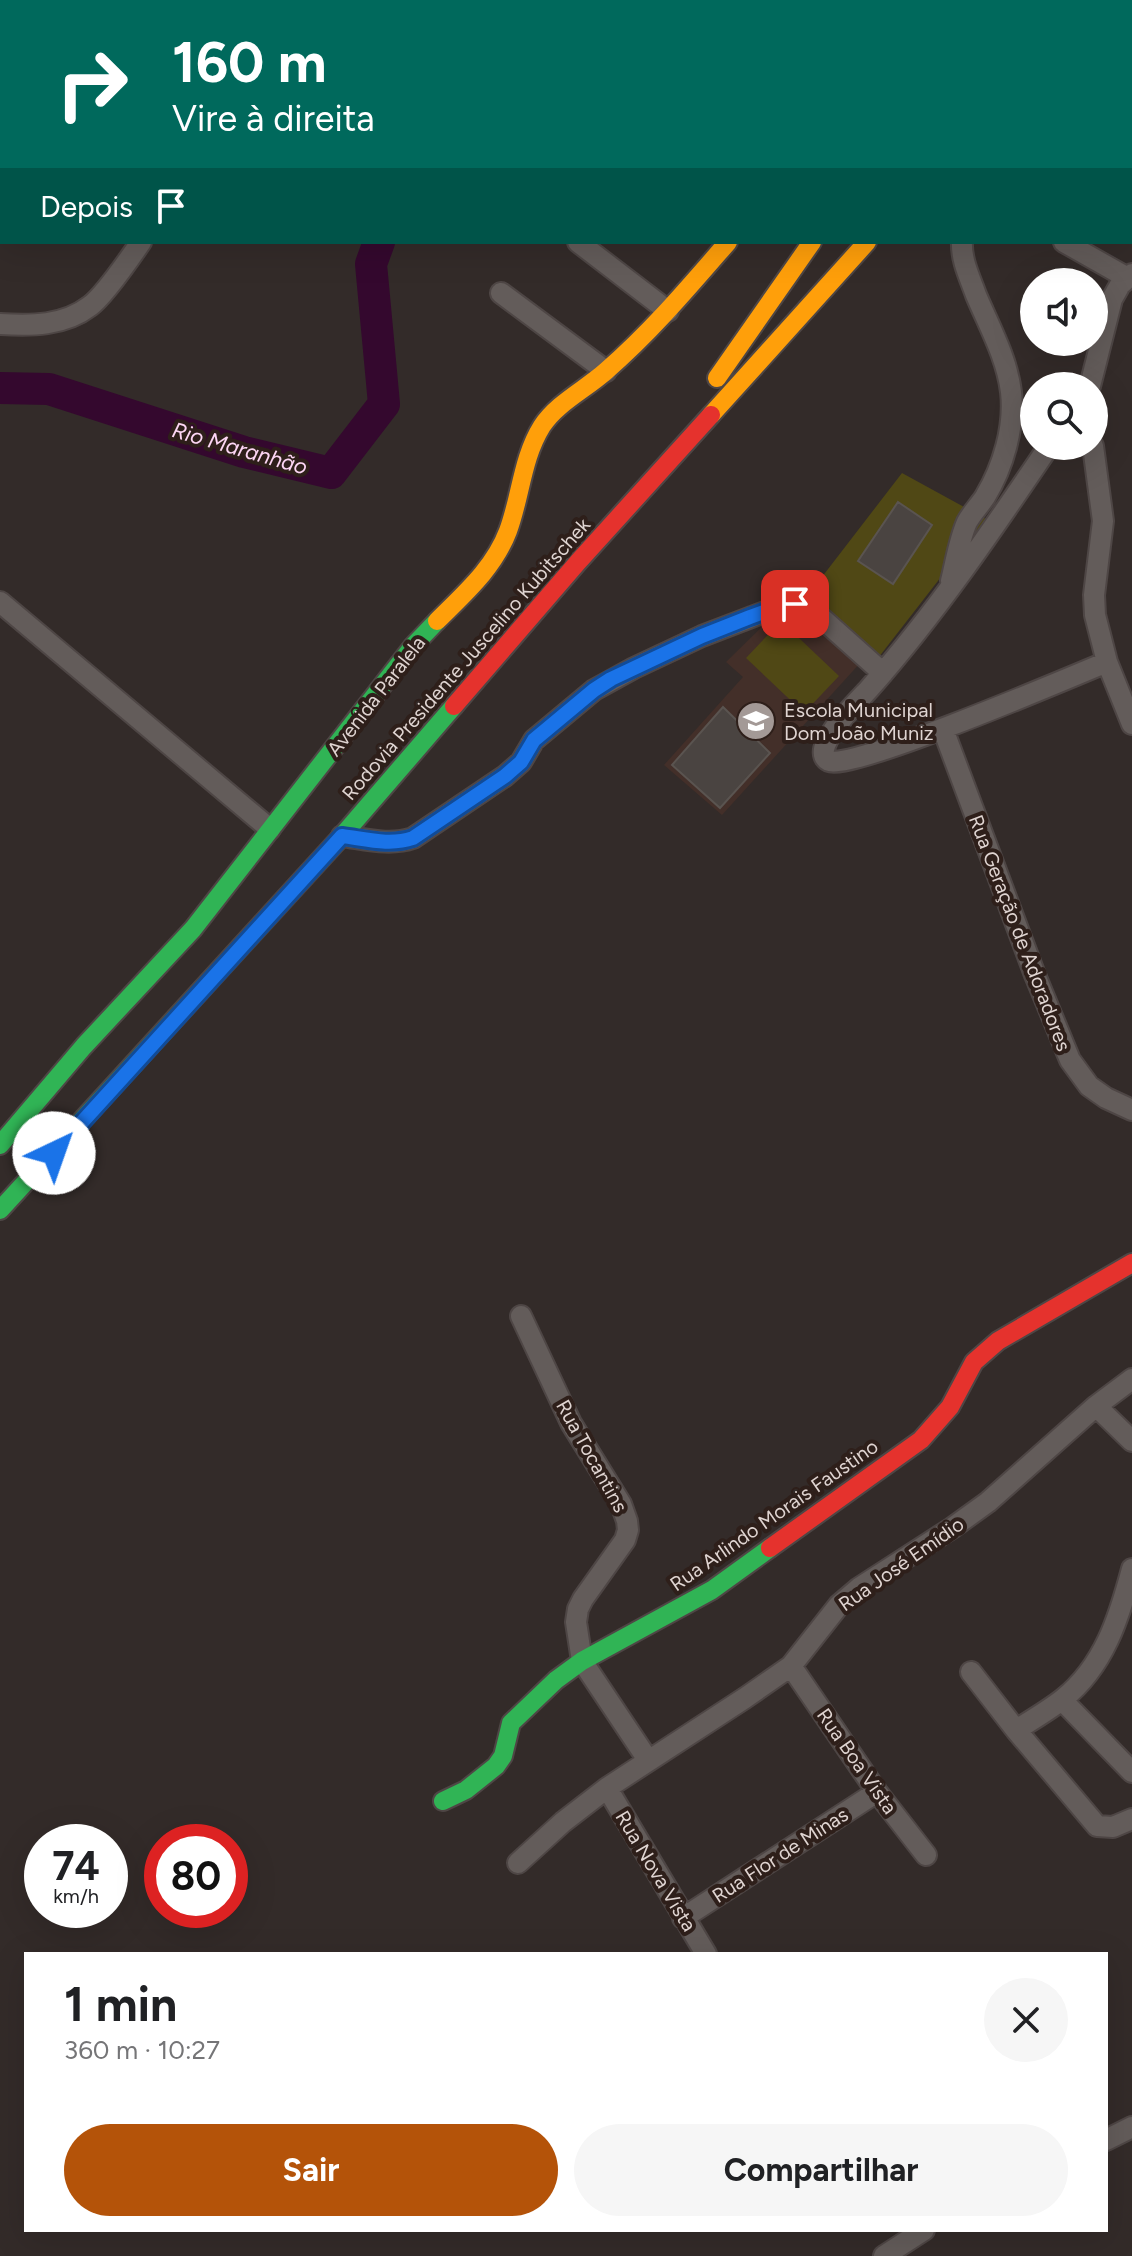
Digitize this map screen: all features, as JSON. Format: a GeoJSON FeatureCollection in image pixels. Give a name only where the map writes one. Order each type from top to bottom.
{"type":"FeatureCollection","features":[{"type":"Feature","properties":{"kind":"main road","name":"Avenida Paralela"},"geometry":{"type":"LineString","coordinates":[[0,1145],[84,1046],[193,929],[414,645],[490,567],[508,531],[525,462],[537,434],[555,411],[606,371],[668,311],[726,244]]}},
{"type":"Feature","properties":{"kind":"main road"},"geometry":{"type":"LineString","coordinates":[[696,434],[719,373],[811,244]]}},
{"type":"Feature","properties":{"kind":"main road","name":"Rodovia Presidente Juscelino Kubitschek"},"geometry":{"type":"LineString","coordinates":[[0,1210],[342,836],[578,562],[865,244]]}},
{"type":"Feature","properties":{"kind":"main road","name":"Rua Arlindo Morais Faustino"},"geometry":{"type":"LineString","coordinates":[[443,1801],[466,1790],[496,1766],[503,1756],[511,1723],[556,1680],[582,1661],[712,1590],[921,1440],[950,1407],[981,1354],[1132,1263]]}},
{"type":"Feature","properties":{"kind":"street"},"geometry":{"type":"LineString","coordinates":[[0,324],[37,325],[76,315],[93,305],[139,244]]}},
{"type":"Feature","properties":{"kind":"street"},"geometry":{"type":"LineString","coordinates":[[581,244],[668,311]]}},
{"type":"Feature","properties":{"kind":"street"},"geometry":{"type":"LineString","coordinates":[[949,590],[968,520],[985,496],[1002,459],[1012,408],[1002,355],[971,281],[962,244]]}},
{"type":"Feature","properties":{"kind":"street"},"geometry":{"type":"LineString","coordinates":[[1068,244],[1129,275],[1112,299],[1094,372]]}},
{"type":"Feature","properties":{"kind":"street"},"geometry":{"type":"LineString","coordinates":[[501,293],[606,371]]}},
{"type":"Feature","properties":{"kind":"street"},"geometry":{"type":"LineString","coordinates":[[1040,460],[949,590],[827,739],[823,748],[825,759],[831,762],[853,759],[943,729],[1107,662]]}},
{"type":"Feature","properties":{"kind":"street"},"geometry":{"type":"LineString","coordinates":[[1095,460],[1103,521],[1095,607],[1107,662],[1132,724]]}},
{"type":"Feature","properties":{"kind":"street"},"geometry":{"type":"LineString","coordinates":[[0,602],[270,829]]}},
{"type":"Feature","properties":{"kind":"street"},"geometry":{"type":"LineString","coordinates":[[342,836],[383,842],[413,838],[505,776],[521,762],[534,740],[594,690],[702,636],[783,605],[808,606],[883,673]]}},
{"type":"Feature","properties":{"kind":"street","name":"Rua Geração de Adoradores"},"geometry":{"type":"LineString","coordinates":[[943,729],[1070,1060],[1089,1086],[1132,1110]]}},
{"type":"Feature","properties":{"kind":"street","name":"Rua Tocantins"},"geometry":{"type":"LineString","coordinates":[[521,1316],[571,1423],[621,1504],[627,1521],[625,1540],[578,1609],[576,1632],[582,1661],[648,1760]]}},
{"type":"Feature","properties":{"kind":"street","name":"Rua José Emídio"},"geometry":{"type":"LineString","coordinates":[[518,1863],[607,1788],[791,1666],[839,1605],[859,1588],[988,1502],[1096,1406],[1132,1379]]}},
{"type":"Feature","properties":{"kind":"street"},"geometry":{"type":"LineString","coordinates":[[1096,1406],[1132,1441]]}},
{"type":"Feature","properties":{"kind":"street"},"geometry":{"type":"LineString","coordinates":[[1016,1730],[1062,1700],[1091,1671],[1115,1626],[1132,1569]]}},
{"type":"Feature","properties":{"kind":"street","name":"Rua Boa Vista"},"geometry":{"type":"LineString","coordinates":[[791,1666],[877,1792],[926,1855]]}},
{"type":"Feature","properties":{"kind":"street"},"geometry":{"type":"LineString","coordinates":[[971,1672],[1097,1826],[1113,1827],[1132,1819]]}},
{"type":"Feature","properties":{"kind":"street"},"geometry":{"type":"LineString","coordinates":[[1062,1700],[1132,1772]]}},
{"type":"Feature","properties":{"kind":"street","name":"Rua Nova Vista"},"geometry":{"type":"LineString","coordinates":[[607,1788],[705,1952]]}},
{"type":"Feature","properties":{"kind":"street","name":"Rua Flor de Minas"},"geometry":{"type":"LineString","coordinates":[[683,1918],[877,1792]]}},
{"type":"Feature","properties":{"kind":"street"},"geometry":{"type":"LineString","coordinates":[[1108,2139],[1132,2127]]}},
{"type":"Feature","properties":{"kind":"street"},"geometry":{"type":"LineString","coordinates":[[884,2256],[921,2232]]}},
{"type":"Feature","properties":{"kind":"shaded area"},"geometry":{"type":"Polygon","coordinates":[[[902,473],[986,519],[875,662],[805,599],[902,473]]]}},
{"type":"Feature","properties":{"kind":"shaded area","name":"Escola Municipal Dom João Muniz"},"geometry":{"type":"Polygon","coordinates":[[[804,608],[862,661],[722,815],[664,765],[743,677],[726,662],[776,613],[804,608]]]}},
{"type":"Feature","properties":{"kind":"shaded area"},"geometry":{"type":"Polygon","coordinates":[[[781,621],[839,676],[804,713],[746,658],[781,621]]]}},
{"type":"Feature","properties":{"kind":"building"},"geometry":{"type":"Polygon","coordinates":[[[898,502],[932,525],[893,584],[858,561],[898,502]]]}},
{"type":"Feature","properties":{"kind":"building"},"geometry":{"type":"Polygon","coordinates":[[[723,707],[770,753],[720,808],[672,765],[723,707]]]}},
{"type":"Feature","properties":{"kind":"waterway","name":"Rio Maranhão"},"geometry":{"type":"LineString","coordinates":[[0,388],[49,389],[244,452],[331,473],[384,404],[371,264],[378,244]]}},
{"type":"Feature","properties":{"kind":"traffic: fast"},"geometry":{"type":"LineString","coordinates":[[0,1145],[84,1046],[193,929],[414,645],[437,621]]}},
{"type":"Feature","properties":{"kind":"traffic: fast"},"geometry":{"type":"LineString","coordinates":[[0,1210],[342,836],[454,706]]}},
{"type":"Feature","properties":{"kind":"traffic: fast"},"geometry":{"type":"LineString","coordinates":[[443,1801],[466,1790],[496,1766],[503,1756],[511,1723],[556,1680],[582,1661],[712,1590],[770,1548]]}},
{"type":"Feature","properties":{"kind":"traffic: slow"},"geometry":{"type":"LineString","coordinates":[[437,621],[495,557],[508,531],[530,451],[548,418],[639,341],[726,244]]}},
{"type":"Feature","properties":{"kind":"traffic: slow"},"geometry":{"type":"LineString","coordinates":[[717,378],[811,244]]}},
{"type":"Feature","properties":{"kind":"traffic: slow"},"geometry":{"type":"LineString","coordinates":[[711,415],[865,244]]}},
{"type":"Feature","properties":{"kind":"traffic: jam"},"geometry":{"type":"LineString","coordinates":[[454,706],[711,415]]}},
{"type":"Feature","properties":{"kind":"traffic: jam"},"geometry":{"type":"LineString","coordinates":[[770,1548],[921,1440],[950,1407],[974,1362],[998,1341],[1132,1263]]}},
{"type":"Feature","properties":{"kind":"place","name":"Escola Municipal Dom João Muniz"},"geometry":{"type":"Point","coordinates":[756,721]}},
{"type":"Feature","properties":{"kind":"route"},"geometry":{"type":"LineString","coordinates":[[54,1153],[342,836],[396,842],[421,834],[505,776],[521,762],[534,740],[611,679],[702,636],[783,605],[795,604]]}}]}
